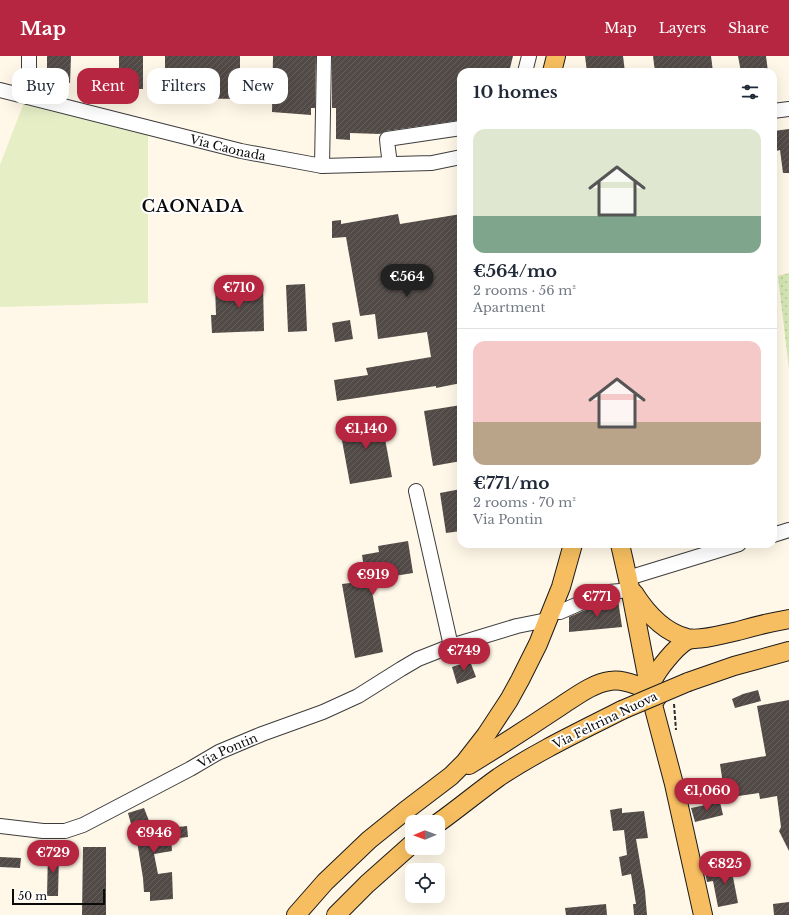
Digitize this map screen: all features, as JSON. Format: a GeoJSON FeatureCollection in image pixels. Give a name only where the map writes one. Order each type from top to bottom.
{"type":"FeatureCollection","features":[{"type":"Feature","properties":{"kind":"main road"},"geometry":{"type":"LineString","coordinates":[[553,68],[556,56]]}},
{"type":"Feature","properties":{"kind":"main road"},"geometry":{"type":"LineString","coordinates":[[451,776],[486,735],[505,706],[530,662],[562,587],[572,548]]}},
{"type":"Feature","properties":{"kind":"main road"},"geometry":{"type":"LineString","coordinates":[[621,548],[651,693]]}},
{"type":"Feature","properties":{"kind":"main road"},"geometry":{"type":"LineString","coordinates":[[629,583],[644,607],[656,620],[678,634],[687,638],[695,639]]}},
{"type":"Feature","properties":{"kind":"main road"},"geometry":{"type":"LineString","coordinates":[[629,583],[658,673],[670,725],[674,778]]}},
{"type":"Feature","properties":{"kind":"main road"},"geometry":{"type":"LineString","coordinates":[[651,693],[652,683],[658,673],[670,657],[686,641],[789,619]]}},
{"type":"Feature","properties":{"kind":"main road","name":"Via Feltrina Nuova"},"geometry":{"type":"LineString","coordinates":[[445,818],[499,777],[538,753],[622,710],[688,682],[734,666],[789,651]]}},
{"type":"Feature","properties":{"kind":"main road"},"geometry":{"type":"LineString","coordinates":[[296,915],[325,882],[369,840],[451,776],[580,694],[601,683],[611,680],[635,685],[651,693],[659,703],[703,915]]}},
{"type":"Feature","properties":{"kind":"main road"},"geometry":{"type":"LineString","coordinates":[[336,915],[367,884],[405,850]]}},
{"type":"Feature","properties":{"kind":"street"},"geometry":{"type":"LineString","coordinates":[[29,56],[29,68]]}},
{"type":"Feature","properties":{"kind":"street"},"geometry":{"type":"LineString","coordinates":[[322,166],[324,56]]}},
{"type":"Feature","properties":{"kind":"street"},"geometry":{"type":"LineString","coordinates":[[526,68],[529,56]]}},
{"type":"Feature","properties":{"kind":"street","name":"Via Caonada"},"geometry":{"type":"LineString","coordinates":[[0,90],[12,93]]}},
{"type":"Feature","properties":{"kind":"street","name":"Via Caonada"},"geometry":{"type":"LineString","coordinates":[[56,104],[241,151],[322,166],[432,163],[457,157]]}},
{"type":"Feature","properties":{"kind":"street"},"geometry":{"type":"LineString","coordinates":[[777,111],[789,109]]}},
{"type":"Feature","properties":{"kind":"street"},"geometry":{"type":"LineString","coordinates":[[390,164],[387,139],[457,129]]}},
{"type":"Feature","properties":{"kind":"street"},"geometry":{"type":"LineString","coordinates":[[416,491],[451,646]]}},
{"type":"Feature","properties":{"kind":"street"},"geometry":{"type":"LineString","coordinates":[[777,533],[789,530]]}},
{"type":"Feature","properties":{"kind":"street","name":"Via Pontin"},"geometry":{"type":"LineString","coordinates":[[0,826],[43,831],[65,831],[83,825],[190,769],[219,752],[262,734],[323,712],[358,696],[418,659],[451,646],[517,626],[541,621],[556,612],[560,612],[599,595],[609,592],[620,592],[629,583],[728,548]]}},
{"type":"Feature","properties":{"kind":"green space"},"geometry":{"type":"Polygon","coordinates":[[[23,104],[40,104],[148,133],[148,303],[0,307],[0,165],[23,104]]]}},
{"type":"Feature","properties":{"kind":"green space"},"geometry":{"type":"Polygon","coordinates":[[[789,273],[789,369],[778,276],[789,273]]]}},
{"type":"Feature","properties":{"kind":"building"},"geometry":{"type":"Polygon","coordinates":[[[47,56],[71,56],[70,83],[69,68],[47,68],[47,56]]]}},
{"type":"Feature","properties":{"kind":"building"},"geometry":{"type":"Polygon","coordinates":[[[119,56],[143,56],[143,89],[139,89],[139,68],[119,68],[119,56]]]}},
{"type":"Feature","properties":{"kind":"building"},"geometry":{"type":"Polygon","coordinates":[[[165,56],[240,56],[240,68],[228,68],[228,99],[220,99],[220,68],[165,68],[165,56]]]}},
{"type":"Feature","properties":{"kind":"building"},"geometry":{"type":"Polygon","coordinates":[[[273,56],[316,56],[315,108],[311,108],[311,115],[272,112],[272,104],[288,104],[288,68],[273,68],[273,56]]]}},
{"type":"Feature","properties":{"kind":"building"},"geometry":{"type":"Polygon","coordinates":[[[332,56],[513,56],[510,68],[457,68],[457,121],[386,131],[380,134],[350,133],[350,140],[336,139],[336,108],[332,108],[332,56]]]}},
{"type":"Feature","properties":{"kind":"building"},"geometry":{"type":"Polygon","coordinates":[[[585,56],[623,56],[624,68],[586,68],[585,56]]]}},
{"type":"Feature","properties":{"kind":"building"},"geometry":{"type":"Polygon","coordinates":[[[653,56],[711,56],[712,68],[654,68],[653,56]]]}},
{"type":"Feature","properties":{"kind":"building"},"geometry":{"type":"Polygon","coordinates":[[[738,56],[766,56],[768,68],[740,68],[738,56]]]}},
{"type":"Feature","properties":{"kind":"building"},"geometry":{"type":"Polygon","coordinates":[[[789,129],[789,173],[783,173],[780,150],[777,151],[777,131],[789,129]]]}},
{"type":"Feature","properties":{"kind":"building"},"geometry":{"type":"Polygon","coordinates":[[[398,214],[400,224],[457,215],[457,384],[337,401],[334,380],[368,375],[366,368],[431,357],[427,332],[378,339],[375,314],[360,316],[346,237],[332,238],[332,221],[341,220],[341,224],[398,214]]]}},
{"type":"Feature","properties":{"kind":"building"},"geometry":{"type":"Polygon","coordinates":[[[263,284],[264,331],[212,333],[211,315],[216,315],[215,285],[263,284]]]}},
{"type":"Feature","properties":{"kind":"building"},"geometry":{"type":"Polygon","coordinates":[[[305,284],[307,331],[288,332],[286,285],[305,284]]]}},
{"type":"Feature","properties":{"kind":"building"},"geometry":{"type":"Polygon","coordinates":[[[350,320],[353,339],[335,342],[332,323],[350,320]]]}},
{"type":"Feature","properties":{"kind":"building"},"geometry":{"type":"Polygon","coordinates":[[[457,406],[457,462],[433,466],[424,411],[457,406]]]}},
{"type":"Feature","properties":{"kind":"building"},"geometry":{"type":"Polygon","coordinates":[[[381,417],[392,477],[350,484],[339,424],[381,417]]]}},
{"type":"Feature","properties":{"kind":"building"},"geometry":{"type":"Polygon","coordinates":[[[457,490],[457,532],[446,533],[440,493],[457,490]]]}},
{"type":"Feature","properties":{"kind":"building"},"geometry":{"type":"Polygon","coordinates":[[[408,541],[413,573],[369,580],[383,652],[355,658],[342,584],[366,581],[362,555],[379,552],[378,546],[408,541]]]}},
{"type":"Feature","properties":{"kind":"building"},"geometry":{"type":"Polygon","coordinates":[[[618,600],[622,627],[569,632],[569,617],[602,603],[618,600]]]}},
{"type":"Feature","properties":{"kind":"building"},"geometry":{"type":"Polygon","coordinates":[[[470,661],[476,677],[457,684],[452,667],[470,661]]]}},
{"type":"Feature","properties":{"kind":"building"},"geometry":{"type":"Polygon","coordinates":[[[758,690],[761,701],[735,708],[732,699],[758,690]]]}},
{"type":"Feature","properties":{"kind":"building"},"geometry":{"type":"Polygon","coordinates":[[[789,700],[789,851],[779,831],[781,827],[777,796],[760,799],[759,793],[725,798],[720,764],[766,756],[757,706],[789,700]]]}},
{"type":"Feature","properties":{"kind":"building"},"geometry":{"type":"Polygon","coordinates":[[[720,802],[723,815],[695,822],[691,808],[720,802]]]}},
{"type":"Feature","properties":{"kind":"building"},"geometry":{"type":"Polygon","coordinates":[[[144,808],[153,831],[187,826],[188,837],[171,839],[172,851],[154,854],[158,874],[172,872],[173,899],[150,901],[150,892],[144,892],[136,835],[134,835],[128,813],[144,808]]]}},
{"type":"Feature","properties":{"kind":"building"},"geometry":{"type":"Polygon","coordinates":[[[622,808],[622,813],[644,811],[648,838],[636,839],[645,891],[647,915],[634,915],[633,904],[636,904],[631,874],[622,876],[619,857],[627,855],[624,830],[613,831],[610,810],[622,808]]]}},
{"type":"Feature","properties":{"kind":"building"},"geometry":{"type":"Polygon","coordinates":[[[83,847],[106,847],[106,915],[82,915],[83,847]]]}},
{"type":"Feature","properties":{"kind":"building"},"geometry":{"type":"Polygon","coordinates":[[[48,853],[59,853],[58,896],[47,896],[48,853]]]}},
{"type":"Feature","properties":{"kind":"building"},"geometry":{"type":"Polygon","coordinates":[[[0,857],[21,858],[20,868],[0,867],[0,857]]]}},
{"type":"Feature","properties":{"kind":"building"},"geometry":{"type":"Polygon","coordinates":[[[740,865],[742,875],[733,877],[738,903],[718,907],[713,881],[707,882],[705,872],[740,865]]]}},
{"type":"Feature","properties":{"kind":"building"},"geometry":{"type":"Polygon","coordinates":[[[789,902],[789,915],[774,915],[773,904],[789,902]]]}},
{"type":"Feature","properties":{"kind":"building"},"geometry":{"type":"Polygon","coordinates":[[[606,904],[607,915],[566,915],[565,908],[606,904]]]}},
{"type":"Feature","properties":{"kind":"district","name":"CAONADA"},"geometry":{"type":"Point","coordinates":[193,206]}}]}
